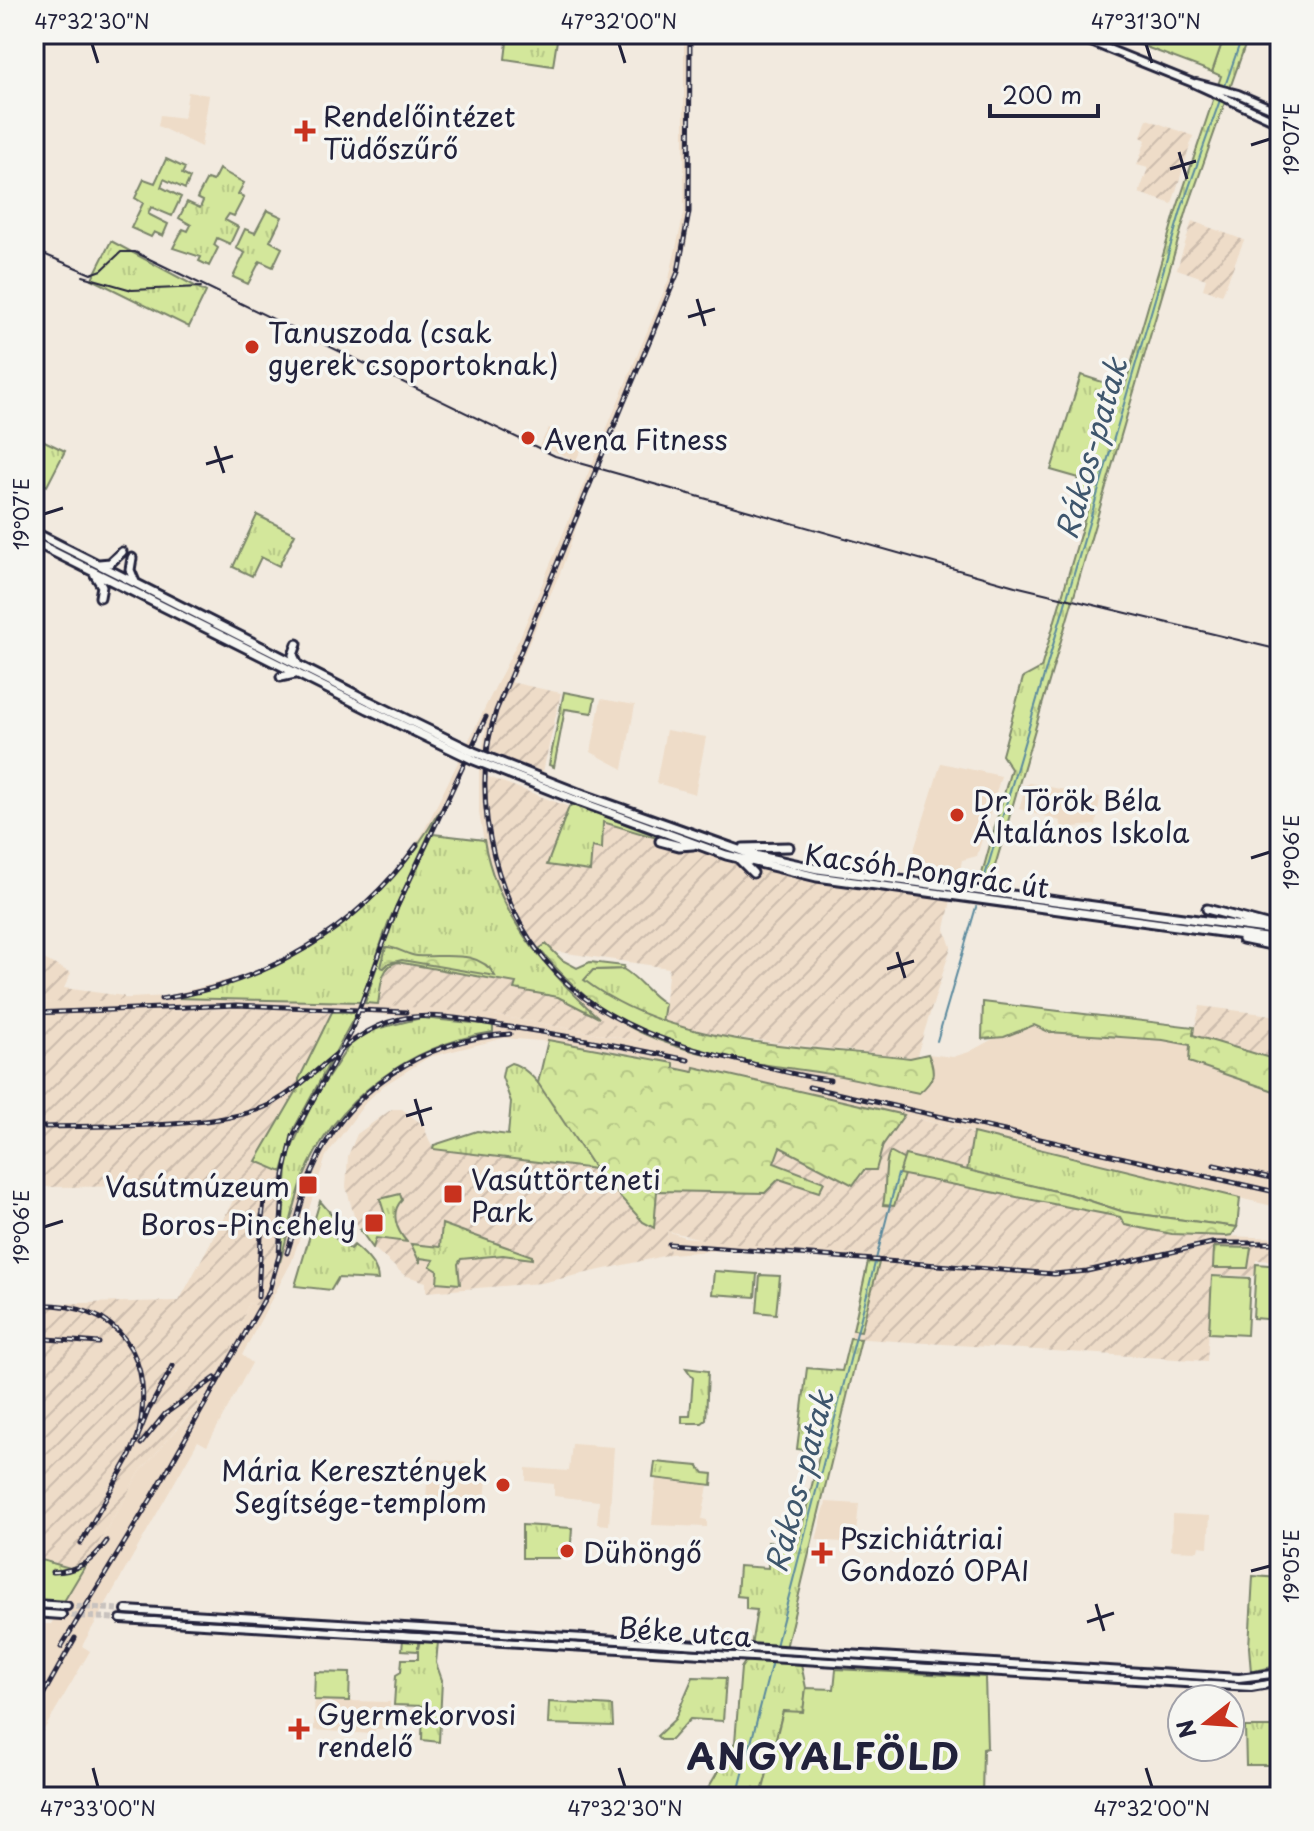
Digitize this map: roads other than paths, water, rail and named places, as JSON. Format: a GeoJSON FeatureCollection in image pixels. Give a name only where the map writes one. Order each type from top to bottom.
{"type":"FeatureCollection","features":[{"type":"Feature","properties":{"kind":"main road"},"geometry":{"type":"LineString","coordinates":[[1071,34],[1193,83],[1270,120],[1280,123],[1280,114]]}},
{"type":"Feature","properties":{"kind":"main road"},"geometry":{"type":"LineString","coordinates":[[1193,83],[1232,93],[1280,114]]}},
{"type":"Feature","properties":{"kind":"main road"},"geometry":{"type":"LineString","coordinates":[[1270,120],[1280,114]]}},
{"type":"Feature","properties":{"kind":"main road"},"geometry":{"type":"LineString","coordinates":[[34,532],[129,589],[474,760],[579,797]]}},
{"type":"Feature","properties":{"kind":"main road"},"geometry":{"type":"LineString","coordinates":[[34,542],[137,584],[301,672]]}},
{"type":"Feature","properties":{"kind":"main road"},"geometry":{"type":"LineString","coordinates":[[94,567],[110,563],[122,552]]}},
{"type":"Feature","properties":{"kind":"main road"},"geometry":{"type":"LineString","coordinates":[[132,558],[130,570],[137,584]]}},
{"type":"Feature","properties":{"kind":"main road"},"geometry":{"type":"LineString","coordinates":[[94,567],[102,586],[100,597]]}},
{"type":"Feature","properties":{"kind":"main road"},"geometry":{"type":"LineString","coordinates":[[114,593],[129,589]]}},
{"type":"Feature","properties":{"kind":"main road"},"geometry":{"type":"LineString","coordinates":[[297,644],[293,658],[301,672]]}},
{"type":"Feature","properties":{"kind":"main road"},"geometry":{"type":"LineString","coordinates":[[281,677],[301,672]]}},
{"type":"Feature","properties":{"kind":"main road","name":"Kacsóh Pongrác út"},"geometry":{"type":"LineString","coordinates":[[579,797],[738,859],[842,882],[1280,940]]}},
{"type":"Feature","properties":{"kind":"main road","name":"Kacsóh Pongrác út"},"geometry":{"type":"LineString","coordinates":[[579,797],[731,847],[836,873],[1280,930]]}},
{"type":"Feature","properties":{"kind":"main road"},"geometry":{"type":"LineString","coordinates":[[660,841],[679,846],[695,844]]}},
{"type":"Feature","properties":{"kind":"main road"},"geometry":{"type":"LineString","coordinates":[[731,847],[789,847]]}},
{"type":"Feature","properties":{"kind":"main road"},"geometry":{"type":"LineString","coordinates":[[738,859],[753,873]]}},
{"type":"Feature","properties":{"kind":"main road"},"geometry":{"type":"LineString","coordinates":[[1207,909],[1280,930]]}},
{"type":"Feature","properties":{"kind":"main road"},"geometry":{"type":"LineString","coordinates":[[1229,934],[1280,947]]}},
{"type":"Feature","properties":{"kind":"main road"},"geometry":{"type":"LineString","coordinates":[[34,1604],[67,1606]]}},
{"type":"Feature","properties":{"kind":"main road","name":"Béke utca"},"geometry":{"type":"LineString","coordinates":[[126,1610],[783,1650],[1246,1683]]}},
{"type":"Feature","properties":{"kind":"main road"},"geometry":{"type":"LineString","coordinates":[[34,1613],[62,1615]]}},
{"type":"Feature","properties":{"kind":"main road","name":"Béke utca"},"geometry":{"type":"LineString","coordinates":[[121,1619],[780,1659],[1246,1683]]}},
{"type":"Feature","properties":{"kind":"main road"},"geometry":{"type":"LineString","coordinates":[[1246,1683],[1280,1673]]}},
{"type":"Feature","properties":{"kind":"main road"},"geometry":{"type":"LineString","coordinates":[[1246,1683],[1280,1682]]}},
{"type":"Feature","properties":{"kind":"waterway","name":"Rákos-patak"},"geometry":{"type":"LineString","coordinates":[[1225,86],[1243,34]]}},
{"type":"Feature","properties":{"kind":"waterway","name":"Rákos-patak"},"geometry":{"type":"LineString","coordinates":[[985,876],[1182,207],[1220,100]]}},
{"type":"Feature","properties":{"kind":"waterway","name":"Rákos-patak"},"geometry":{"type":"LineString","coordinates":[[937,1041],[976,907]]}},
{"type":"Feature","properties":{"kind":"waterway","name":"Rákos-patak"},"geometry":{"type":"LineString","coordinates":[[737,1797],[898,1174]]}},
{"type":"Feature","properties":{"kind":"tunnel"},"geometry":{"type":"LineString","coordinates":[[67,1606],[126,1610]]}},
{"type":"Feature","properties":{"kind":"tunnel"},"geometry":{"type":"LineString","coordinates":[[62,1615],[121,1619]]}},
{"type":"Feature","properties":{"kind":"tram line"},"geometry":{"type":"LineString","coordinates":[[34,250],[91,274],[102,270],[121,252],[135,252],[555,456],[1015,586],[1280,650]]}},
{"type":"Feature","properties":{"kind":"tram line"},"geometry":{"type":"LineString","coordinates":[[83,276],[132,290],[201,287]]}},
{"type":"Feature","properties":{"kind":"tram line"},"geometry":{"type":"LineString","coordinates":[[34,1609],[65,1610]]}},
{"type":"Feature","properties":{"kind":"tram line"},"geometry":{"type":"LineString","coordinates":[[123,1615],[1246,1683],[1280,1678]]}},
{"type":"Feature","properties":{"kind":"railway"},"geometry":{"type":"LineString","coordinates":[[690,34],[689,212],[678,272],[496,711],[486,765],[487,820],[494,856],[509,901],[530,940],[555,971],[584,998],[618,1019],[696,1050],[830,1080]]}},
{"type":"Feature","properties":{"kind":"railway"},"geometry":{"type":"LineString","coordinates":[[61,1647],[151,1499],[269,1291],[279,1256],[284,1175],[293,1136],[351,1031],[397,907],[486,717]]}},
{"type":"Feature","properties":{"kind":"railway"},"geometry":{"type":"LineString","coordinates":[[161,999],[237,980],[305,948],[366,903],[393,876],[417,845]]}},
{"type":"Feature","properties":{"kind":"railway"},"geometry":{"type":"LineString","coordinates":[[34,1013],[237,1005],[406,1012]]}},
{"type":"Feature","properties":{"kind":"railway"},"geometry":{"type":"LineString","coordinates":[[34,1127],[188,1123],[246,1113],[286,1095],[363,1034],[381,1025],[413,1017],[465,1019],[688,1060]]}},
{"type":"Feature","properties":{"kind":"railway"},"geometry":{"type":"LineString","coordinates":[[287,1253],[312,1171],[345,1116],[367,1093],[419,1058],[448,1046],[510,1034]]}},
{"type":"Feature","properties":{"kind":"railway"},"geometry":{"type":"LineString","coordinates":[[809,1087],[1280,1193]]}},
{"type":"Feature","properties":{"kind":"railway"},"geometry":{"type":"LineString","coordinates":[[1214,1165],[1280,1180]]}},
{"type":"Feature","properties":{"kind":"railway"},"geometry":{"type":"LineString","coordinates":[[261,1227],[266,1184]]}},
{"type":"Feature","properties":{"kind":"railway"},"geometry":{"type":"LineString","coordinates":[[258,1297],[262,1215]]}},
{"type":"Feature","properties":{"kind":"railway"},"geometry":{"type":"LineString","coordinates":[[669,1244],[1054,1274],[1087,1271],[1212,1243],[1280,1243]]}},
{"type":"Feature","properties":{"kind":"railway"},"geometry":{"type":"LineString","coordinates":[[34,1305],[64,1306],[89,1313],[110,1324],[126,1340],[136,1360],[142,1384],[137,1440]]}},
{"type":"Feature","properties":{"kind":"railway"},"geometry":{"type":"LineString","coordinates":[[34,1338],[99,1343]]}},
{"type":"Feature","properties":{"kind":"railway"},"geometry":{"type":"LineString","coordinates":[[81,1543],[130,1456],[148,1411],[173,1366]]}},
{"type":"Feature","properties":{"kind":"railway"},"geometry":{"type":"LineString","coordinates":[[141,1444],[165,1414],[215,1378]]}},
{"type":"Feature","properties":{"kind":"railway"},"geometry":{"type":"LineString","coordinates":[[52,1572],[84,1564],[107,1541]]}},
{"type":"Feature","properties":{"kind":"railway"},"geometry":{"type":"LineString","coordinates":[[34,1711],[75,1638]]}},
{"type":"Feature","properties":{"kind":"place","name":"Rendelőintézet Tüdőszűrő"},"geometry":{"type":"Point","coordinates":[305,131]}},
{"type":"Feature","properties":{"kind":"place","name":"Tanuszoda (csak gyerek csoportoknak)"},"geometry":{"type":"Point","coordinates":[252,347]}},
{"type":"Feature","properties":{"kind":"place","name":"Avena Fitness"},"geometry":{"type":"Point","coordinates":[528,438]}},
{"type":"Feature","properties":{"kind":"place","name":"Dr. Török Béla Általános Iskola"},"geometry":{"type":"Point","coordinates":[957,815]}},
{"type":"Feature","properties":{"kind":"place","name":"Vasútmúzeum"},"geometry":{"type":"Point","coordinates":[308,1185]}},
{"type":"Feature","properties":{"kind":"place","name":"Vasúttörténeti Park"},"geometry":{"type":"Point","coordinates":[453,1194]}},
{"type":"Feature","properties":{"kind":"place","name":"Boros-Pincehely"},"geometry":{"type":"Point","coordinates":[374,1223]}},
{"type":"Feature","properties":{"kind":"place","name":"Mária Keresztények Segítsége-templom"},"geometry":{"type":"Point","coordinates":[503,1485]}},
{"type":"Feature","properties":{"kind":"place","name":"Dühöngő"},"geometry":{"type":"Point","coordinates":[567,1551]}},
{"type":"Feature","properties":{"kind":"place","name":"Pszichiátriai Gondozó OPAI"},"geometry":{"type":"Point","coordinates":[822,1553]}},
{"type":"Feature","properties":{"kind":"place","name":"Gyermekorvosi rendelő"},"geometry":{"type":"Point","coordinates":[299,1729]}},
{"type":"Feature","properties":{"kind":"district","name":"ANGYALFÖLD"},"geometry":{"type":"Point","coordinates":[824,1755]}}]}
